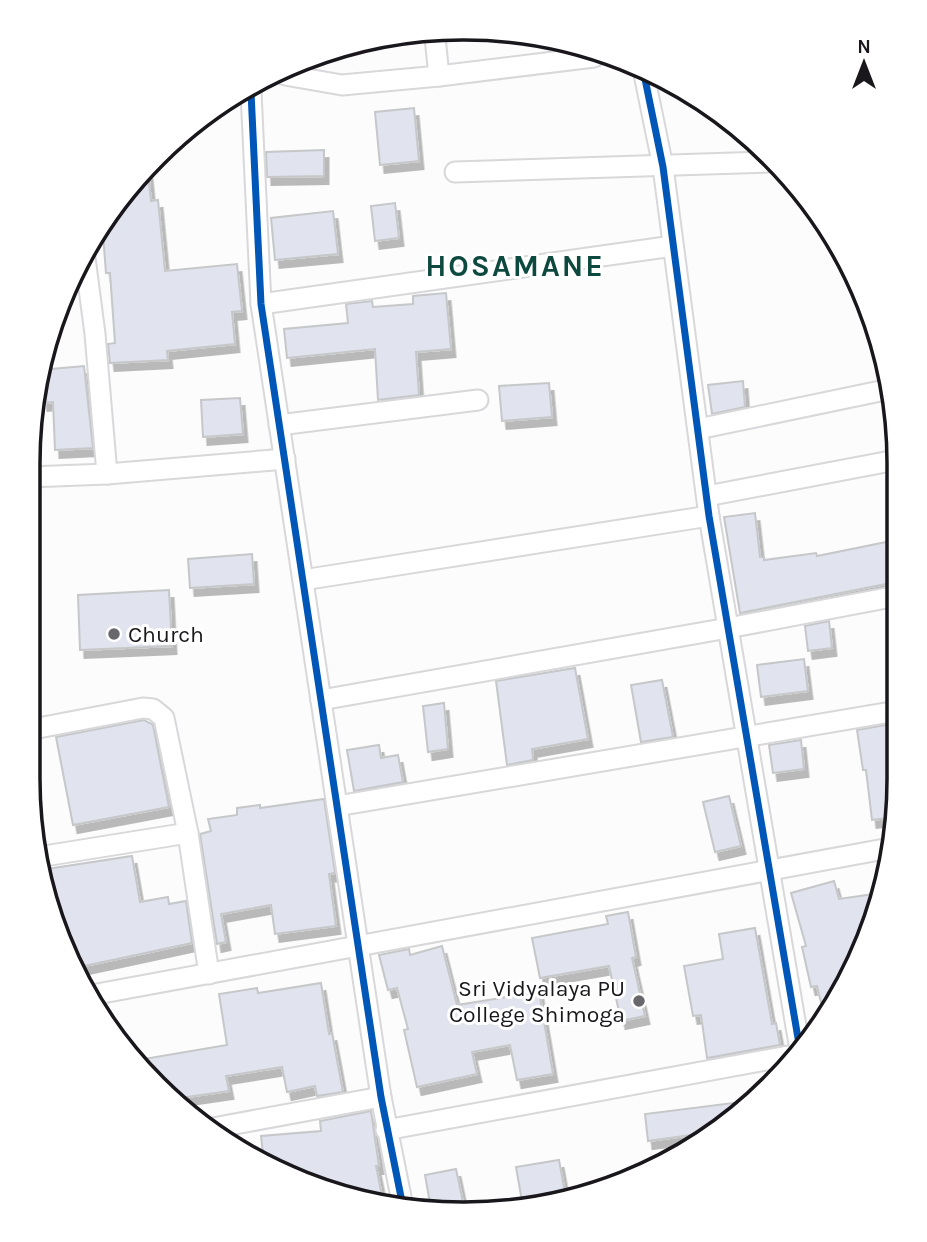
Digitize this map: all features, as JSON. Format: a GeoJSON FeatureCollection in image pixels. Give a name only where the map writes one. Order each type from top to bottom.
{"type":"FeatureCollection","features":[{"type":"Feature","properties":{"kind":"street"},"geometry":{"type":"LineString","coordinates":[[435,41],[439,76]]}},
{"type":"Feature","properties":{"kind":"street"},"geometry":{"type":"LineString","coordinates":[[293,76],[342,85],[584,58]]}},
{"type":"Feature","properties":{"kind":"street"},"geometry":{"type":"LineString","coordinates":[[646,81],[663,167],[709,516],[798,1037]]}},
{"type":"Feature","properties":{"kind":"street"},"geometry":{"type":"LineString","coordinates":[[251,97],[261,304],[386,1130],[401,1197]]}},
{"type":"Feature","properties":{"kind":"street"},"geometry":{"type":"LineString","coordinates":[[455,172],[761,162]]}},
{"type":"Feature","properties":{"kind":"street"},"geometry":{"type":"LineString","coordinates":[[261,304],[673,246]]}},
{"type":"Feature","properties":{"kind":"street"},"geometry":{"type":"LineString","coordinates":[[87,271],[107,474]]}},
{"type":"Feature","properties":{"kind":"street"},"geometry":{"type":"LineString","coordinates":[[698,429],[881,391]]}},
{"type":"Feature","properties":{"kind":"street"},"geometry":{"type":"LineString","coordinates":[[279,425],[478,400]]}},
{"type":"Feature","properties":{"kind":"street"},"geometry":{"type":"LineString","coordinates":[[40,477],[107,474],[285,459]]}},
{"type":"Feature","properties":{"kind":"street"},"geometry":{"type":"LineString","coordinates":[[707,496],[887,462]]}},
{"type":"Feature","properties":{"kind":"street"},"geometry":{"type":"LineString","coordinates":[[303,580],[709,516]]}},
{"type":"Feature","properties":{"kind":"street"},"geometry":{"type":"LineString","coordinates":[[321,700],[887,598]]}},
{"type":"Feature","properties":{"kind":"street"},"geometry":{"type":"LineString","coordinates":[[40,728],[142,708],[153,709],[164,718],[188,833],[209,974]]}},
{"type":"Feature","properties":{"kind":"street"},"geometry":{"type":"LineString","coordinates":[[337,806],[887,713]]}},
{"type":"Feature","properties":{"kind":"street"},"geometry":{"type":"LineString","coordinates":[[47,856],[188,833]]}},
{"type":"Feature","properties":{"kind":"street"},"geometry":{"type":"LineString","coordinates":[[99,994],[881,850]]}},
{"type":"Feature","properties":{"kind":"street"},"geometry":{"type":"LineString","coordinates":[[386,1130],[783,1057]]}},
{"type":"Feature","properties":{"kind":"street"},"geometry":{"type":"LineString","coordinates":[[223,1126],[381,1097]]}},
{"type":"Feature","properties":{"kind":"building"},"geometry":{"type":"Polygon","coordinates":[[[414,108],[419,161],[380,165],[375,112],[414,108]]]}},
{"type":"Feature","properties":{"kind":"building"},"geometry":{"type":"Polygon","coordinates":[[[324,150],[324,176],[267,177],[266,152],[324,150]]]}},
{"type":"Feature","properties":{"kind":"building"},"geometry":{"type":"Polygon","coordinates":[[[149,180],[151,201],[158,200],[165,271],[237,264],[242,311],[232,312],[235,344],[167,351],[168,360],[110,363],[108,344],[115,343],[110,273],[106,273],[104,241],[149,180]]]}},
{"type":"Feature","properties":{"kind":"building"},"geometry":{"type":"Polygon","coordinates":[[[395,203],[399,238],[375,241],[371,206],[395,203]]]}},
{"type":"Feature","properties":{"kind":"building"},"geometry":{"type":"Polygon","coordinates":[[[333,211],[338,254],[275,260],[271,218],[333,211]]]}},
{"type":"Feature","properties":{"kind":"building"},"geometry":{"type":"Polygon","coordinates":[[[446,293],[451,349],[416,352],[419,395],[378,400],[375,349],[287,358],[284,329],[348,323],[346,304],[372,301],[373,307],[413,304],[413,296],[446,293]]]}},
{"type":"Feature","properties":{"kind":"building"},"geometry":{"type":"Polygon","coordinates":[[[84,366],[93,448],[55,450],[53,402],[45,403],[51,369],[84,366]]]}},
{"type":"Feature","properties":{"kind":"building"},"geometry":{"type":"Polygon","coordinates":[[[743,381],[745,407],[712,414],[708,385],[743,381]]]}},
{"type":"Feature","properties":{"kind":"building"},"geometry":{"type":"Polygon","coordinates":[[[549,383],[552,417],[502,421],[499,386],[549,383]]]}},
{"type":"Feature","properties":{"kind":"building"},"geometry":{"type":"Polygon","coordinates":[[[240,398],[243,434],[203,437],[201,400],[240,398]]]}},
{"type":"Feature","properties":{"kind":"building"},"geometry":{"type":"Polygon","coordinates":[[[755,513],[760,557],[764,557],[764,560],[816,553],[817,556],[887,542],[887,584],[740,613],[724,517],[755,513]]]}},
{"type":"Feature","properties":{"kind":"building"},"geometry":{"type":"Polygon","coordinates":[[[252,554],[254,584],[190,588],[188,559],[252,554]]]}},
{"type":"Feature","properties":{"kind":"building"},"geometry":{"type":"Polygon","coordinates":[[[169,590],[172,646],[80,650],[78,595],[169,590]]]}},
{"type":"Feature","properties":{"kind":"building"},"geometry":{"type":"Polygon","coordinates":[[[829,621],[832,648],[808,651],[805,626],[829,621]]]}},
{"type":"Feature","properties":{"kind":"building"},"geometry":{"type":"Polygon","coordinates":[[[804,659],[808,691],[761,697],[757,665],[804,659]]]}},
{"type":"Feature","properties":{"kind":"building"},"geometry":{"type":"Polygon","coordinates":[[[575,668],[588,739],[532,749],[533,760],[507,765],[496,681],[575,668]]]}},
{"type":"Feature","properties":{"kind":"building"},"geometry":{"type":"Polygon","coordinates":[[[662,680],[673,737],[641,742],[631,685],[662,680]]]}},
{"type":"Feature","properties":{"kind":"building"},"geometry":{"type":"Polygon","coordinates":[[[444,703],[448,749],[428,752],[423,706],[444,703]]]}},
{"type":"Feature","properties":{"kind":"building"},"geometry":{"type":"Polygon","coordinates":[[[144,720],[153,725],[169,807],[73,825],[56,737],[144,720]]]}},
{"type":"Feature","properties":{"kind":"building"},"geometry":{"type":"Polygon","coordinates":[[[887,725],[885,818],[872,820],[866,770],[863,770],[857,730],[887,725]]]}},
{"type":"Feature","properties":{"kind":"building"},"geometry":{"type":"Polygon","coordinates":[[[801,740],[804,769],[773,773],[769,745],[801,740]]]}},
{"type":"Feature","properties":{"kind":"building"},"geometry":{"type":"Polygon","coordinates":[[[379,745],[381,758],[398,755],[403,782],[354,791],[347,750],[379,745]]]}},
{"type":"Feature","properties":{"kind":"building"},"geometry":{"type":"Polygon","coordinates":[[[729,796],[741,846],[715,852],[703,802],[729,796]]]}},
{"type":"Feature","properties":{"kind":"building"},"geometry":{"type":"Polygon","coordinates":[[[324,799],[335,873],[329,874],[336,926],[275,934],[271,905],[221,914],[226,942],[217,944],[200,834],[211,831],[208,819],[237,815],[237,808],[260,805],[260,808],[324,799]]]}},
{"type":"Feature","properties":{"kind":"building"},"geometry":{"type":"Polygon","coordinates":[[[132,856],[140,902],[168,897],[169,904],[186,901],[192,943],[84,966],[63,915],[50,868],[132,856]]]}},
{"type":"Feature","properties":{"kind":"building"},"geometry":{"type":"Polygon","coordinates":[[[834,881],[839,899],[870,895],[855,940],[821,1004],[817,986],[811,987],[802,947],[806,946],[791,893],[834,881]]]}},
{"type":"Feature","properties":{"kind":"building"},"geometry":{"type":"Polygon","coordinates":[[[628,912],[636,957],[632,958],[645,1016],[621,1021],[609,966],[540,978],[532,938],[608,924],[606,916],[628,912]]]}},
{"type":"Feature","properties":{"kind":"building"},"geometry":{"type":"Polygon","coordinates":[[[755,928],[772,1024],[776,1023],[780,1045],[707,1058],[701,1015],[693,1016],[684,966],[723,959],[719,934],[755,928]]]}},
{"type":"Feature","properties":{"kind":"building"},"geometry":{"type":"Polygon","coordinates":[[[442,946],[457,1005],[539,992],[553,1074],[517,1080],[510,1045],[472,1052],[477,1074],[417,1087],[404,1030],[408,1029],[397,988],[388,990],[379,955],[409,949],[410,955],[442,946]]]}},
{"type":"Feature","properties":{"kind":"building"},"geometry":{"type":"Polygon","coordinates":[[[321,983],[329,1034],[332,1033],[343,1092],[317,1096],[315,1086],[287,1092],[282,1067],[226,1076],[229,1091],[187,1097],[188,1100],[146,1059],[227,1045],[219,994],[257,988],[258,993],[321,983]]]}},
{"type":"Feature","properties":{"kind":"building"},"geometry":{"type":"Polygon","coordinates":[[[736,1103],[691,1135],[648,1141],[645,1114],[736,1103]]]}},
{"type":"Feature","properties":{"kind":"building"},"geometry":{"type":"Polygon","coordinates":[[[371,1111],[382,1194],[302,1170],[263,1151],[261,1136],[321,1131],[320,1121],[371,1111]]]}},
{"type":"Feature","properties":{"kind":"building"},"geometry":{"type":"Polygon","coordinates":[[[559,1160],[564,1189],[521,1198],[516,1167],[559,1160]]]}},
{"type":"Feature","properties":{"kind":"building"},"geometry":{"type":"Polygon","coordinates":[[[456,1169],[463,1202],[429,1200],[425,1175],[456,1169]]]}},
{"type":"Feature","properties":{"kind":"cycle path"},"geometry":{"type":"LineString","coordinates":[[646,81],[663,167],[709,516],[798,1037]]}},
{"type":"Feature","properties":{"kind":"cycle path"},"geometry":{"type":"LineString","coordinates":[[251,97],[261,304],[381,1097],[401,1197]]}},
{"type":"Feature","properties":{"kind":"place","name":"Church"},"geometry":{"type":"Point","coordinates":[114,634]}},
{"type":"Feature","properties":{"kind":"place","name":"Sri Vidyalaya PU College Shimoga"},"geometry":{"type":"Point","coordinates":[639,1001]}},
{"type":"Feature","properties":{"kind":"district","name":"HOSAMANE"},"geometry":{"type":"Point","coordinates":[515,266]}}]}
